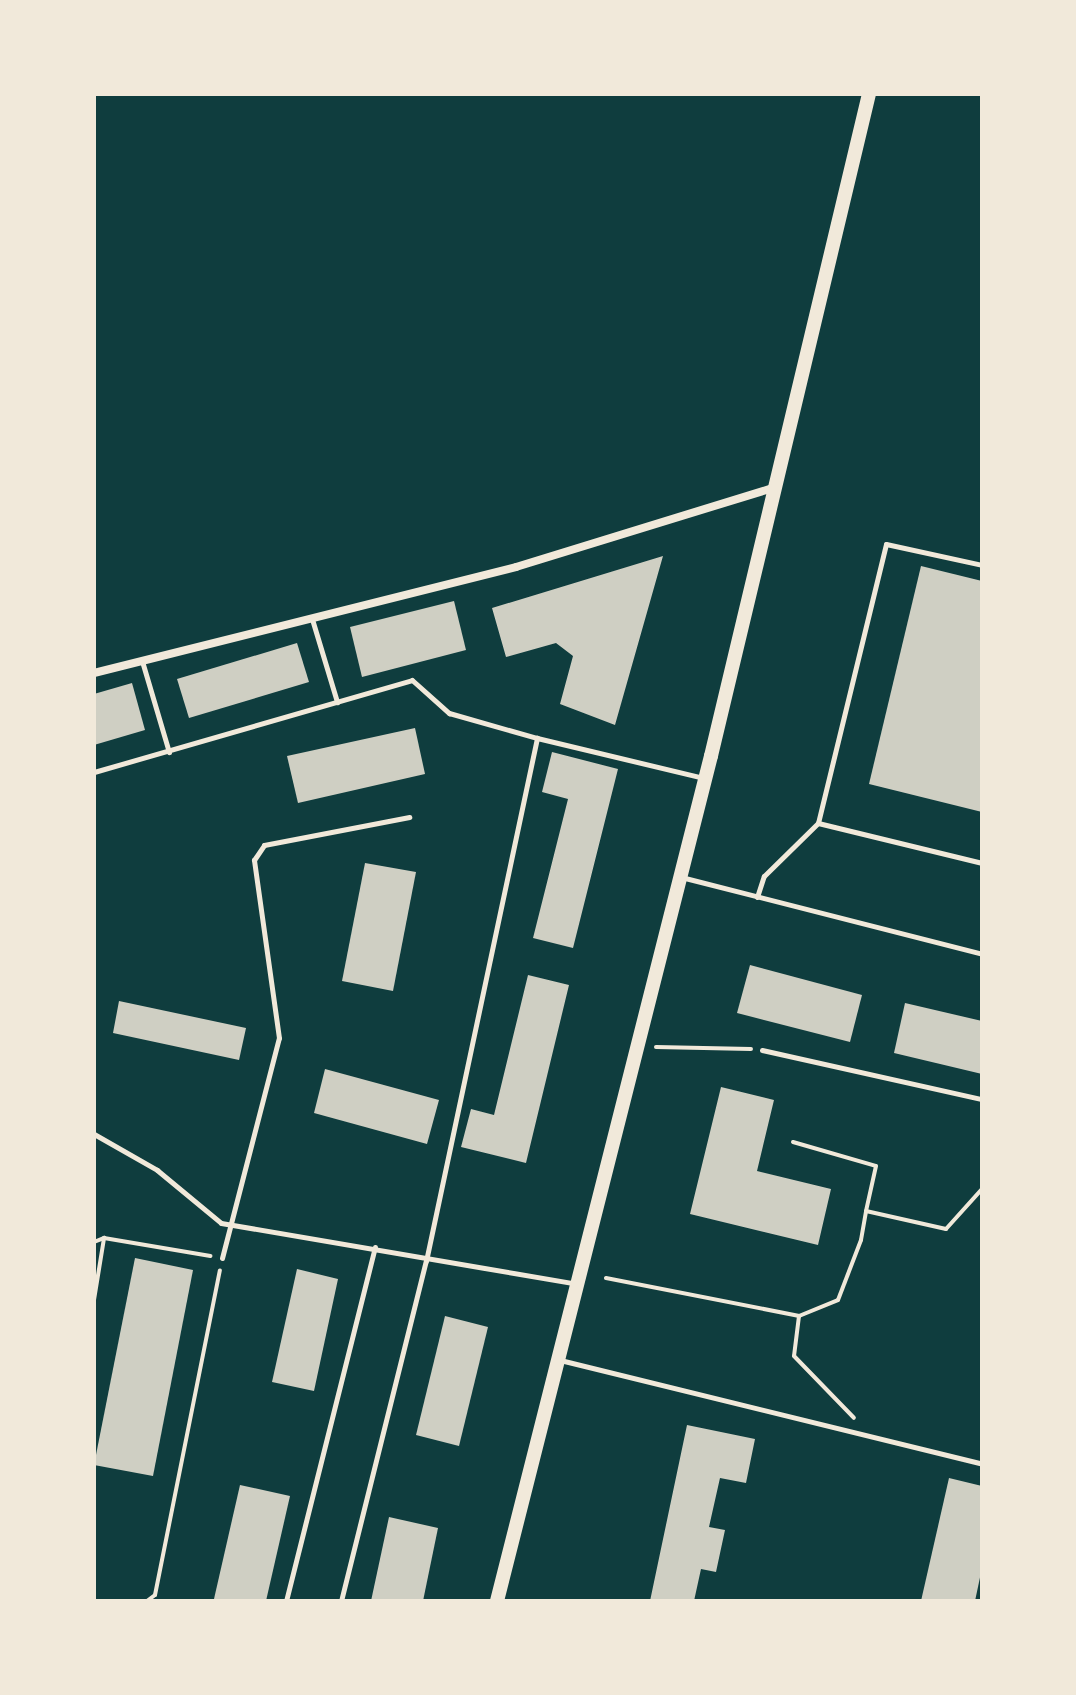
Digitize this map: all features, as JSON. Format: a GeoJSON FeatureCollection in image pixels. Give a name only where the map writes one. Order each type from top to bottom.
{"type":"FeatureCollection","features":[{"type":"Feature","properties":{"kind":"main road"},"geometry":{"type":"LineString","coordinates":[[497,1601],[705,778],[869,94]]}},
{"type":"Feature","properties":{"kind":"street"},"geometry":{"type":"LineString","coordinates":[[94,673],[516,567],[773,488]]}},
{"type":"Feature","properties":{"kind":"lane"},"geometry":{"type":"LineString","coordinates":[[757,897],[764,876],[818,823],[886,544],[982,565]]}},
{"type":"Feature","properties":{"kind":"lane"},"geometry":{"type":"LineString","coordinates":[[312,619],[337,702]]}},
{"type":"Feature","properties":{"kind":"lane"},"geometry":{"type":"LineString","coordinates":[[142,661],[169,752]]}},
{"type":"Feature","properties":{"kind":"lane"},"geometry":{"type":"LineString","coordinates":[[94,772],[412,680],[449,713],[537,738],[705,778]]}},
{"type":"Feature","properties":{"kind":"lane"},"geometry":{"type":"LineString","coordinates":[[341,1601],[426,1261],[537,738]]}},
{"type":"Feature","properties":{"kind":"lane"},"geometry":{"type":"LineString","coordinates":[[222,1258],[233,1226],[279,1038],[254,860],[264,845],[409,817]]}},
{"type":"Feature","properties":{"kind":"lane"},"geometry":{"type":"LineString","coordinates":[[818,823],[982,863]]}},
{"type":"Feature","properties":{"kind":"lane"},"geometry":{"type":"LineString","coordinates":[[680,877],[982,954]]}},
{"type":"Feature","properties":{"kind":"lane"},"geometry":{"type":"LineString","coordinates":[[762,1050],[982,1099]]}},
{"type":"Feature","properties":{"kind":"lane"},"geometry":{"type":"LineString","coordinates":[[94,1134],[157,1170],[221,1223],[375,1247],[426,1261],[577,1284]]}},
{"type":"Feature","properties":{"kind":"lane"},"geometry":{"type":"LineString","coordinates":[[286,1601],[375,1247]]}},
{"type":"Feature","properties":{"kind":"lane"},"geometry":{"type":"LineString","coordinates":[[558,1359],[982,1464]]}},
{"type":"Feature","properties":{"kind":"path"},"geometry":{"type":"LineString","coordinates":[[635,1056],[664,1043],[762,1050]]}},
{"type":"Feature","properties":{"kind":"path"},"geometry":{"type":"LineString","coordinates":[[606,1278],[799,1316],[838,1300],[861,1240],[876,1166],[793,1142]]}},
{"type":"Feature","properties":{"kind":"path"},"geometry":{"type":"LineString","coordinates":[[866,1211],[946,1229],[982,1189]]}},
{"type":"Feature","properties":{"kind":"path"},"geometry":{"type":"LineString","coordinates":[[94,1300],[104,1238]]}},
{"type":"Feature","properties":{"kind":"path"},"geometry":{"type":"LineString","coordinates":[[94,1242],[104,1238],[222,1258],[155,1595],[147,1601]]}},
{"type":"Feature","properties":{"kind":"path"},"geometry":{"type":"LineString","coordinates":[[799,1316],[794,1356],[872,1437]]}},
{"type":"Feature","properties":{"kind":"building"},"geometry":{"type":"Polygon","coordinates":[[[663,556],[615,725],[560,704],[573,656],[556,643],[506,657],[492,608],[663,556]]]}},
{"type":"Feature","properties":{"kind":"building"},"geometry":{"type":"Polygon","coordinates":[[[921,566],[982,581],[982,812],[869,784],[921,566]]]}},
{"type":"Feature","properties":{"kind":"building"},"geometry":{"type":"Polygon","coordinates":[[[454,601],[466,650],[362,677],[350,627],[454,601]]]}},
{"type":"Feature","properties":{"kind":"building"},"geometry":{"type":"Polygon","coordinates":[[[297,643],[309,682],[189,718],[177,679],[297,643]]]}},
{"type":"Feature","properties":{"kind":"building"},"geometry":{"type":"Polygon","coordinates":[[[132,683],[145,730],[94,745],[94,694],[132,683]]]}},
{"type":"Feature","properties":{"kind":"building"},"geometry":{"type":"Polygon","coordinates":[[[415,728],[425,774],[298,803],[287,756],[415,728]]]}},
{"type":"Feature","properties":{"kind":"building"},"geometry":{"type":"Polygon","coordinates":[[[552,752],[618,769],[573,948],[533,938],[568,799],[542,792],[552,752]]]}},
{"type":"Feature","properties":{"kind":"building"},"geometry":{"type":"Polygon","coordinates":[[[365,863],[416,872],[393,991],[342,981],[365,863]]]}},
{"type":"Feature","properties":{"kind":"building"},"geometry":{"type":"Polygon","coordinates":[[[750,965],[862,995],[850,1042],[737,1013],[750,965]]]}},
{"type":"Feature","properties":{"kind":"building"},"geometry":{"type":"Polygon","coordinates":[[[528,975],[569,985],[526,1163],[461,1147],[471,1109],[494,1115],[528,975]]]}},
{"type":"Feature","properties":{"kind":"building"},"geometry":{"type":"Polygon","coordinates":[[[119,1001],[246,1028],[239,1060],[113,1033],[119,1001]]]}},
{"type":"Feature","properties":{"kind":"building"},"geometry":{"type":"Polygon","coordinates":[[[905,1003],[982,1021],[982,1074],[894,1053],[905,1003]]]}},
{"type":"Feature","properties":{"kind":"building"},"geometry":{"type":"Polygon","coordinates":[[[325,1069],[439,1100],[427,1144],[314,1113],[325,1069]]]}},
{"type":"Feature","properties":{"kind":"building"},"geometry":{"type":"Polygon","coordinates":[[[721,1087],[774,1100],[757,1171],[831,1189],[818,1245],[690,1214],[721,1087]]]}},
{"type":"Feature","properties":{"kind":"building"},"geometry":{"type":"Polygon","coordinates":[[[135,1258],[193,1270],[153,1476],[94,1465],[135,1258]]]}},
{"type":"Feature","properties":{"kind":"building"},"geometry":{"type":"Polygon","coordinates":[[[297,1269],[338,1279],[314,1391],[272,1382],[297,1269]]]}},
{"type":"Feature","properties":{"kind":"building"},"geometry":{"type":"Polygon","coordinates":[[[445,1316],[488,1327],[459,1446],[416,1435],[445,1316]]]}},
{"type":"Feature","properties":{"kind":"building"},"geometry":{"type":"Polygon","coordinates":[[[687,1425],[755,1439],[746,1483],[720,1478],[709,1527],[725,1530],[716,1572],[701,1569],[694,1601],[650,1601],[687,1425]]]}},
{"type":"Feature","properties":{"kind":"building"},"geometry":{"type":"Polygon","coordinates":[[[949,1478],[982,1486],[982,1568],[975,1601],[921,1601],[949,1478]]]}},
{"type":"Feature","properties":{"kind":"building"},"geometry":{"type":"Polygon","coordinates":[[[240,1485],[290,1496],[266,1601],[214,1599],[240,1485]]]}},
{"type":"Feature","properties":{"kind":"building"},"geometry":{"type":"Polygon","coordinates":[[[389,1517],[438,1528],[423,1601],[371,1601],[389,1517]]]}}]}
